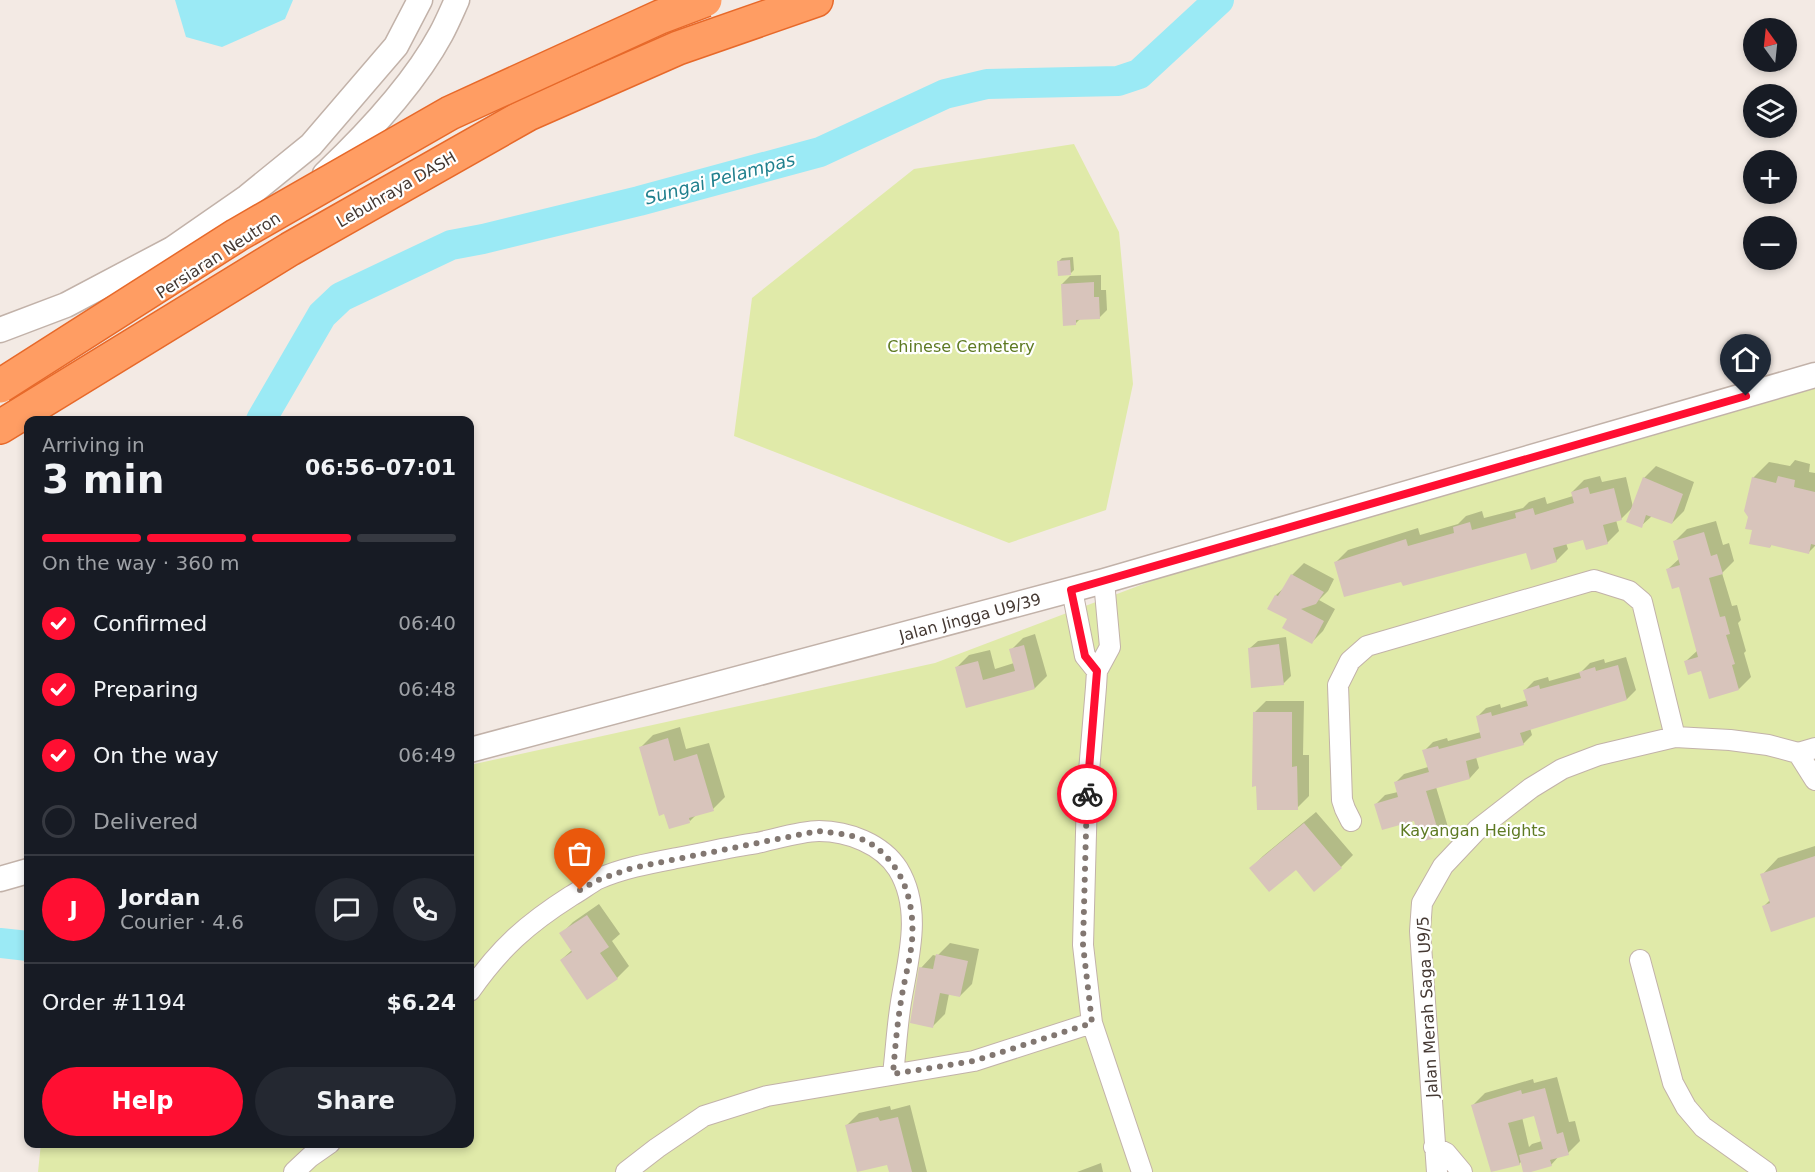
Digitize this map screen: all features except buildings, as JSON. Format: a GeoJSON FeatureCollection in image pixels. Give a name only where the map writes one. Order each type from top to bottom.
{"type":"FeatureCollection","features":[{"type":"Feature","properties":{"kind":"highway"},"geometry":{"type":"LineString","coordinates":[[0,387],[237,235],[450,113],[660,17],[705,0]]}},
{"type":"Feature","properties":{"kind":"highway","name":"Lebuhraya DASH"},"geometry":{"type":"LineString","coordinates":[[0,427],[290,249],[528,114],[678,48],[816,0]]}},
{"type":"Feature","properties":{"kind":"street","name":"Persiaran Neutron"},"geometry":{"type":"LineString","coordinates":[[0,330],[66,305],[172,249],[247,198],[311,145],[396,46],[420,0]]}},
{"type":"Feature","properties":{"kind":"street","name":"Persiaran Neutron"},"geometry":{"type":"LineString","coordinates":[[0,368],[76,336],[181,282],[279,218],[351,150],[414,77],[441,34],[457,0]]}},
{"type":"Feature","properties":{"kind":"street","name":"Jalan Jingga U9/39"},"geometry":{"type":"LineString","coordinates":[[474,749],[1104,581],[1815,375]]}},
{"type":"Feature","properties":{"kind":"street"},"geometry":{"type":"LineString","coordinates":[[1351,821],[1342,800],[1338,685],[1350,661],[1367,646],[1594,580],[1629,591],[1642,602],[1675,737]]}},
{"type":"Feature","properties":{"kind":"street"},"geometry":{"type":"LineString","coordinates":[[1104,581],[1110,647],[1097,671],[1087,796],[1083,945],[1092,1023],[1138,1171]]}},
{"type":"Feature","properties":{"kind":"street"},"geometry":{"type":"LineString","coordinates":[[1071,590],[1085,656],[1097,671]]}},
{"type":"Feature","properties":{"kind":"street","name":"Jalan Merah Saga U9/5"},"geometry":{"type":"LineString","coordinates":[[1437,1172],[1420,931],[1422,903],[1443,866],[1477,830],[1530,788],[1562,768],[1599,755],[1675,737],[1730,740],[1807,750]]}},
{"type":"Feature","properties":{"kind":"street"},"geometry":{"type":"LineString","coordinates":[[1807,750],[1815,780]]}},
{"type":"Feature","properties":{"kind":"street"},"geometry":{"type":"LineString","coordinates":[[474,985],[490,963],[522,931],[546,912],[598,880],[642,866],[818,831],[841,834],[867,842],[884,855],[897,868],[905,884],[912,917],[912,942],[900,1003],[893,1074]]}},
{"type":"Feature","properties":{"kind":"street"},"geometry":{"type":"LineString","coordinates":[[0,879],[24,873]]}},
{"type":"Feature","properties":{"kind":"street"},"geometry":{"type":"LineString","coordinates":[[1640,960],[1673,1083],[1686,1107],[1703,1127],[1766,1172]]}},
{"type":"Feature","properties":{"kind":"street"},"geometry":{"type":"LineString","coordinates":[[626,1172],[704,1116],[766,1096],[974,1061],[1092,1023]]}},
{"type":"Feature","properties":{"kind":"street"},"geometry":{"type":"LineString","coordinates":[[1434,1147],[1446,1153],[1462,1172]]}},
{"type":"Feature","properties":{"kind":"street"},"geometry":{"type":"LineString","coordinates":[[294,1172],[323,1148]]}},
{"type":"Feature","properties":{"kind":"green space","name":"Chinese Cemetery"},"geometry":{"type":"Polygon","coordinates":[[[1074,144],[1119,232],[1133,384],[1106,510],[1009,543],[734,436],[752,298],[914,169],[1074,144]]]}},
{"type":"Feature","properties":{"kind":"green space","name":"Kayangan Heights"},"geometry":{"type":"Polygon","coordinates":[[[1815,381],[1815,1172],[38,1172],[40,1148],[474,1148],[474,764],[935,663],[1304,523],[1815,381]]]}},
{"type":"Feature","properties":{"kind":"water"},"geometry":{"type":"Polygon","coordinates":[[[175,0],[293,0],[285,19],[222,47],[186,37],[175,0]]]}},
{"type":"Feature","properties":{"kind":"waterway","name":"Sungai Pelampas"},"geometry":{"type":"LineString","coordinates":[[263,416],[322,315],[341,297],[451,245],[639,201],[820,152],[945,94],[987,84],[1118,81],[1139,74],[1219,0]]}},
{"type":"Feature","properties":{"kind":"waterway","name":"Sungai Pelampas"},"geometry":{"type":"LineString","coordinates":[[0,943],[24,946]]}},
{"type":"Feature","properties":{"kind":"way so far"},"geometry":{"type":"LineString","coordinates":[[580,890],[598,880],[632,868],[818,831],[841,834],[867,842],[897,868],[905,884],[912,917],[912,942],[900,1003],[893,1074],[974,1061],[1092,1023],[1083,945],[1087,794]]}},
{"type":"Feature","properties":{"kind":"route"},"geometry":{"type":"LineString","coordinates":[[1087,794],[1097,671],[1085,656],[1071,590],[1746,396]]}}]}
